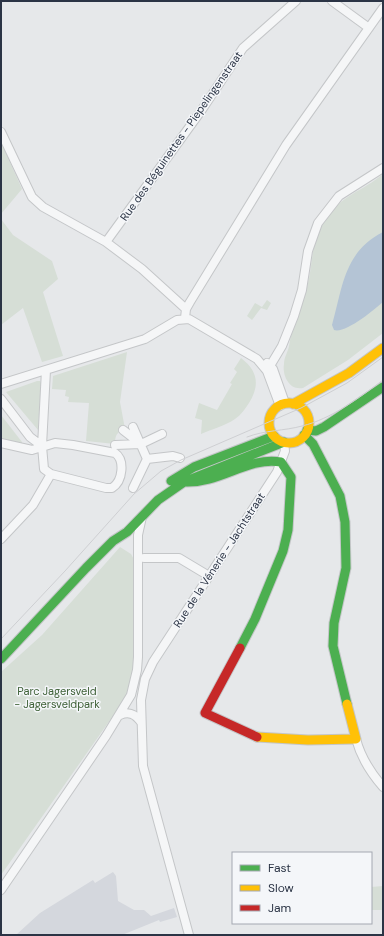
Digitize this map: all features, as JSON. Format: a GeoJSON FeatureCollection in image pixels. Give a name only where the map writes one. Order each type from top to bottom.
{"type":"FeatureCollection","features":[{"type":"Feature","properties":{"kind":"main road"},"geometry":{"type":"LineString","coordinates":[[284,442],[274,436],[270,429],[269,420],[273,411],[349,373],[383,348]]}},
{"type":"Feature","properties":{"kind":"main road"},"geometry":{"type":"LineString","coordinates":[[113,541],[127,532],[158,500],[184,482],[284,442],[296,442],[306,433],[316,431],[324,427],[383,387]]}},
{"type":"Feature","properties":{"kind":"main road"},"geometry":{"type":"LineString","coordinates":[[184,482],[201,483],[267,459],[281,462],[291,477],[288,530],[283,551],[255,619],[205,713],[256,737],[308,740],[356,739],[333,646],[334,624],[346,568],[345,522],[340,496],[306,433],[308,421],[306,414],[299,406],[286,404]]}},
{"type":"Feature","properties":{"kind":"main road"},"geometry":{"type":"LineString","coordinates":[[1,658],[113,541],[121,528],[145,503],[178,476],[194,467],[274,436]]}},
{"type":"Feature","properties":{"kind":"street","name":"Rue des Béguinettes - Piepelingenstraat"},"geometry":{"type":"LineString","coordinates":[[106,242],[201,111],[243,48],[296,1]]}},
{"type":"Feature","properties":{"kind":"street"},"geometry":{"type":"LineString","coordinates":[[332,1],[369,28]]}},
{"type":"Feature","properties":{"kind":"street"},"geometry":{"type":"LineString","coordinates":[[185,318],[186,309],[286,145],[383,8]]}},
{"type":"Feature","properties":{"kind":"street"},"geometry":{"type":"LineString","coordinates":[[1,132],[32,197],[43,207],[106,242],[142,269],[186,309]]}},
{"type":"Feature","properties":{"kind":"street"},"geometry":{"type":"LineString","coordinates":[[269,368],[282,346],[294,316],[302,290],[308,252],[318,223],[339,196],[383,168]]}},
{"type":"Feature","properties":{"kind":"street"},"geometry":{"type":"LineString","coordinates":[[1,384],[152,336],[177,320],[185,318],[194,320],[269,368],[273,369],[286,404]]}},
{"type":"Feature","properties":{"kind":"street"},"geometry":{"type":"LineString","coordinates":[[1,443],[32,450],[42,446],[56,443],[114,453],[121,460],[118,483],[112,488],[54,475],[44,469],[42,446],[46,370]]}},
{"type":"Feature","properties":{"kind":"street"},"geometry":{"type":"LineString","coordinates":[[1,399],[30,437],[42,446]]}},
{"type":"Feature","properties":{"kind":"street"},"geometry":{"type":"LineString","coordinates":[[132,427],[147,459],[132,488]]}},
{"type":"Feature","properties":{"kind":"street"},"geometry":{"type":"LineString","coordinates":[[123,430],[141,444]]}},
{"type":"Feature","properties":{"kind":"street"},"geometry":{"type":"LineString","coordinates":[[115,445],[141,444],[162,434]]}},
{"type":"Feature","properties":{"kind":"street","name":"Rue de la Vénerie - Jachtstraat"},"geometry":{"type":"LineString","coordinates":[[189,935],[145,778],[141,753],[142,692],[153,662],[281,462],[285,451],[284,442]]}},
{"type":"Feature","properties":{"kind":"street"},"geometry":{"type":"LineString","coordinates":[[147,459],[173,456],[180,458]]}},
{"type":"Feature","properties":{"kind":"street"},"geometry":{"type":"LineString","coordinates":[[1,539],[32,505],[54,475]]}},
{"type":"Feature","properties":{"kind":"street"},"geometry":{"type":"LineString","coordinates":[[1,890],[120,715],[133,689],[138,657],[138,535],[143,514]]}},
{"type":"Feature","properties":{"kind":"street"},"geometry":{"type":"LineString","coordinates":[[144,558],[179,558],[185,560],[209,576]]}},
{"type":"Feature","properties":{"kind":"street"},"geometry":{"type":"LineString","coordinates":[[138,657],[145,661],[153,662]]}},
{"type":"Feature","properties":{"kind":"street"},"geometry":{"type":"LineString","coordinates":[[120,715],[124,713],[132,714],[141,722]]}},
{"type":"Feature","properties":{"kind":"street"},"geometry":{"type":"LineString","coordinates":[[356,739],[360,754],[372,775],[383,786]]}},
{"type":"Feature","properties":{"kind":"shaded area"},"geometry":{"type":"Polygon","coordinates":[[[113,872],[116,876],[118,901],[134,910],[144,910],[151,916],[174,908],[177,917],[160,922],[159,920],[122,935],[16,935],[40,913],[93,880],[95,883],[113,872]]]}},
{"type":"Feature","properties":{"kind":"green space"},"geometry":{"type":"Polygon","coordinates":[[[1,142],[22,189],[1,214],[1,142]]]}},
{"type":"Feature","properties":{"kind":"green space"},"geometry":{"type":"Polygon","coordinates":[[[383,174],[383,333],[348,360],[303,388],[294,387],[290,385],[285,377],[284,361],[294,325],[306,291],[317,237],[326,219],[338,204],[383,174]]]}},
{"type":"Feature","properties":{"kind":"green space"},"geometry":{"type":"Polygon","coordinates":[[[1,219],[13,235],[52,261],[58,279],[43,292],[63,356],[42,362],[23,308],[1,325],[1,219]]]}},
{"type":"Feature","properties":{"kind":"green space"},"geometry":{"type":"Polygon","coordinates":[[[267,300],[271,303],[267,310],[261,308],[252,320],[247,316],[255,303],[262,307],[267,300]]]}},
{"type":"Feature","properties":{"kind":"green space"},"geometry":{"type":"Polygon","coordinates":[[[127,352],[120,402],[125,429],[117,434],[115,444],[86,441],[89,403],[68,402],[69,397],[65,396],[66,390],[52,389],[53,376],[127,352]]]}},
{"type":"Feature","properties":{"kind":"green space"},"geometry":{"type":"Polygon","coordinates":[[[241,358],[251,368],[256,379],[253,396],[244,410],[235,419],[223,426],[201,434],[202,420],[195,418],[199,403],[217,410],[232,384],[230,383],[237,372],[234,369],[241,358]]]}},
{"type":"Feature","properties":{"kind":"green space"},"geometry":{"type":"Polygon","coordinates":[[[40,381],[41,383],[38,430],[6,392],[40,381]]]}},
{"type":"Feature","properties":{"kind":"green space"},"geometry":{"type":"Polygon","coordinates":[[[1,415],[22,442],[22,443],[1,439],[1,415]]]}},
{"type":"Feature","properties":{"kind":"green space","name":"Parc Jagersveld - Jagersveldpark"},"geometry":{"type":"Polygon","coordinates":[[[120,547],[131,554],[138,567],[136,664],[127,696],[1,875],[1,672],[42,635],[120,547]]]}},
{"type":"Feature","properties":{"kind":"green space"},"geometry":{"type":"Polygon","coordinates":[[[383,886],[383,910],[372,910],[372,887],[383,886]]]}},
{"type":"Feature","properties":{"kind":"water"},"geometry":{"type":"Polygon","coordinates":[[[383,232],[383,302],[352,325],[339,330],[334,330],[332,325],[347,271],[360,249],[370,240],[383,232]]]}},
{"type":"Feature","properties":{"kind":"tram line"},"geometry":{"type":"LineString","coordinates":[[1,639],[134,494],[161,471],[181,460],[301,408],[347,383],[383,357]]}},
{"type":"Feature","properties":{"kind":"tram line"},"geometry":{"type":"LineString","coordinates":[[247,437],[313,423],[354,401],[383,380]]}},
{"type":"Feature","properties":{"kind":"traffic: fast"},"geometry":{"type":"LineString","coordinates":[[307,430],[316,431],[324,427],[383,387]]}},
{"type":"Feature","properties":{"kind":"traffic: fast"},"geometry":{"type":"LineString","coordinates":[[304,435],[313,444],[340,496],[345,522],[346,568],[334,623],[333,646],[347,704]]}},
{"type":"Feature","properties":{"kind":"traffic: fast"},"geometry":{"type":"LineString","coordinates":[[171,481],[194,467],[274,436]]}},
{"type":"Feature","properties":{"kind":"traffic: fast"},"geometry":{"type":"LineString","coordinates":[[1,659],[86,568],[113,541],[127,532],[158,500],[184,482],[284,442]]}},
{"type":"Feature","properties":{"kind":"traffic: fast"},"geometry":{"type":"LineString","coordinates":[[184,482],[210,479],[245,466],[269,461],[281,462],[291,477],[288,530],[283,551],[255,619],[240,648]]}},
{"type":"Feature","properties":{"kind":"traffic: slow"},"geometry":{"type":"LineString","coordinates":[[293,404],[349,373],[383,348]]}},
{"type":"Feature","properties":{"kind":"traffic: slow"},"geometry":{"type":"LineString","coordinates":[[289,403],[297,405],[303,409],[307,415],[309,423],[307,431],[303,437],[297,441],[289,443],[281,441],[275,437],[271,431],[269,423],[271,415],[275,409],[281,405],[289,403]]}},
{"type":"Feature","properties":{"kind":"traffic: slow"},"geometry":{"type":"LineString","coordinates":[[257,737],[308,740],[356,739],[347,704]]}},
{"type":"Feature","properties":{"kind":"traffic: jam"},"geometry":{"type":"LineString","coordinates":[[240,648],[205,713],[257,737]]}}]}
